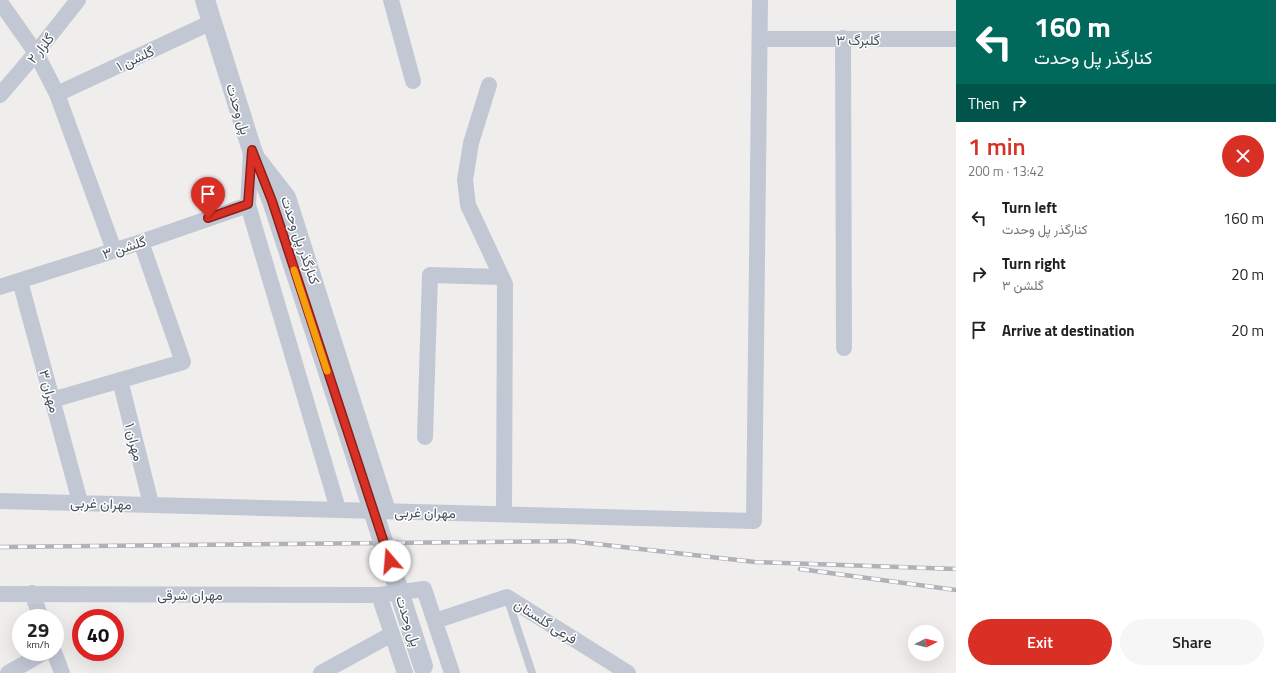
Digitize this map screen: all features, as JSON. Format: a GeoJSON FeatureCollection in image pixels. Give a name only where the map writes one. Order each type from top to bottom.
{"type":"FeatureCollection","features":[{"type":"Feature","properties":{"kind":"street","name":"گلزار ۲"},"geometry":{"type":"LineString","coordinates":[[0,95],[78,0]]}},
{"type":"Feature","properties":{"kind":"street","name":"پل وحدت"},"geometry":{"type":"LineString","coordinates":[[205,0],[252,150],[272,201],[425,669]]}},
{"type":"Feature","properties":{"kind":"street"},"geometry":{"type":"LineString","coordinates":[[391,0],[413,81]]}},
{"type":"Feature","properties":{"kind":"street"},"geometry":{"type":"LineString","coordinates":[[760,0],[760,39]]}},
{"type":"Feature","properties":{"kind":"street"},"geometry":{"type":"LineString","coordinates":[[0,2],[36,53],[58,94],[114,250]]}},
{"type":"Feature","properties":{"kind":"street","name":"گلشن ۱"},"geometry":{"type":"LineString","coordinates":[[58,94],[212,22]]}},
{"type":"Feature","properties":{"kind":"street"},"geometry":{"type":"LineString","coordinates":[[843,38],[844,348]]}},
{"type":"Feature","properties":{"kind":"street","name":"گلبرگ ۳"},"geometry":{"type":"LineString","coordinates":[[760,39],[956,39]]}},
{"type":"Feature","properties":{"kind":"street","name":"مهران غربی"},"geometry":{"type":"LineString","coordinates":[[0,501],[754,521],[760,39]]}},
{"type":"Feature","properties":{"kind":"street"},"geometry":{"type":"LineString","coordinates":[[489,86],[471,143],[465,180],[468,205],[505,284],[504,514]]}},
{"type":"Feature","properties":{"kind":"street"},"geometry":{"type":"LineString","coordinates":[[252,150],[248,204],[338,510]]}},
{"type":"Feature","properties":{"kind":"street","name":"کنارگذر پل وحدت"},"geometry":{"type":"LineString","coordinates":[[252,150],[288,197],[388,511]]}},
{"type":"Feature","properties":{"kind":"street","name":"گلشن ۳"},"geometry":{"type":"LineString","coordinates":[[0,287],[141,242],[248,204]]}},
{"type":"Feature","properties":{"kind":"street"},"geometry":{"type":"LineString","coordinates":[[52,400],[183,362],[141,242]]}},
{"type":"Feature","properties":{"kind":"street"},"geometry":{"type":"LineString","coordinates":[[425,437],[430,275],[501,277]]}},
{"type":"Feature","properties":{"kind":"street","name":"مهران ۳"},"geometry":{"type":"LineString","coordinates":[[20,281],[80,502]]}},
{"type":"Feature","properties":{"kind":"street","name":"مهران ۱"},"geometry":{"type":"LineString","coordinates":[[120,380],[151,504]]}},
{"type":"Feature","properties":{"kind":"street","name":"مهران شرقی"},"geometry":{"type":"LineString","coordinates":[[0,594],[379,595],[424,589],[435,621]]}},
{"type":"Feature","properties":{"kind":"street"},"geometry":{"type":"LineString","coordinates":[[32,593],[38,609]]}},
{"type":"Feature","properties":{"kind":"street"},"geometry":{"type":"LineString","coordinates":[[379,595],[405,673]]}},
{"type":"Feature","properties":{"kind":"street","name":"فرعی گلستان"},"geometry":{"type":"LineString","coordinates":[[435,621],[507,597],[628,673]]}},
{"type":"Feature","properties":{"kind":"street"},"geometry":{"type":"LineString","coordinates":[[435,621],[452,673]]}},
{"type":"Feature","properties":{"kind":"street"},"geometry":{"type":"LineString","coordinates":[[321,673],[392,634]]}},
{"type":"Feature","properties":{"kind":"street"},"geometry":{"type":"LineString","coordinates":[[8,673],[29,661]]}},
{"type":"Feature","properties":{"kind":"street"},"geometry":{"type":"LineString","coordinates":[[57,661],[62,673]]}},
{"type":"Feature","properties":{"kind":"lane"},"geometry":{"type":"LineString","coordinates":[[507,597],[532,673]]}},
{"type":"Feature","properties":{"kind":"railway"},"geometry":{"type":"LineString","coordinates":[[0,547],[570,541],[755,562],[956,569]]}},
{"type":"Feature","properties":{"kind":"railway"},"geometry":{"type":"LineString","coordinates":[[800,569],[956,590]]}},
{"type":"Feature","properties":{"kind":"slow traffic"},"geometry":{"type":"LineString","coordinates":[[294,270],[327,371]]}},
{"type":"Feature","properties":{"kind":"route"},"geometry":{"type":"LineString","coordinates":[[208,218],[248,204],[252,150],[272,201],[390,561]]}}]}
